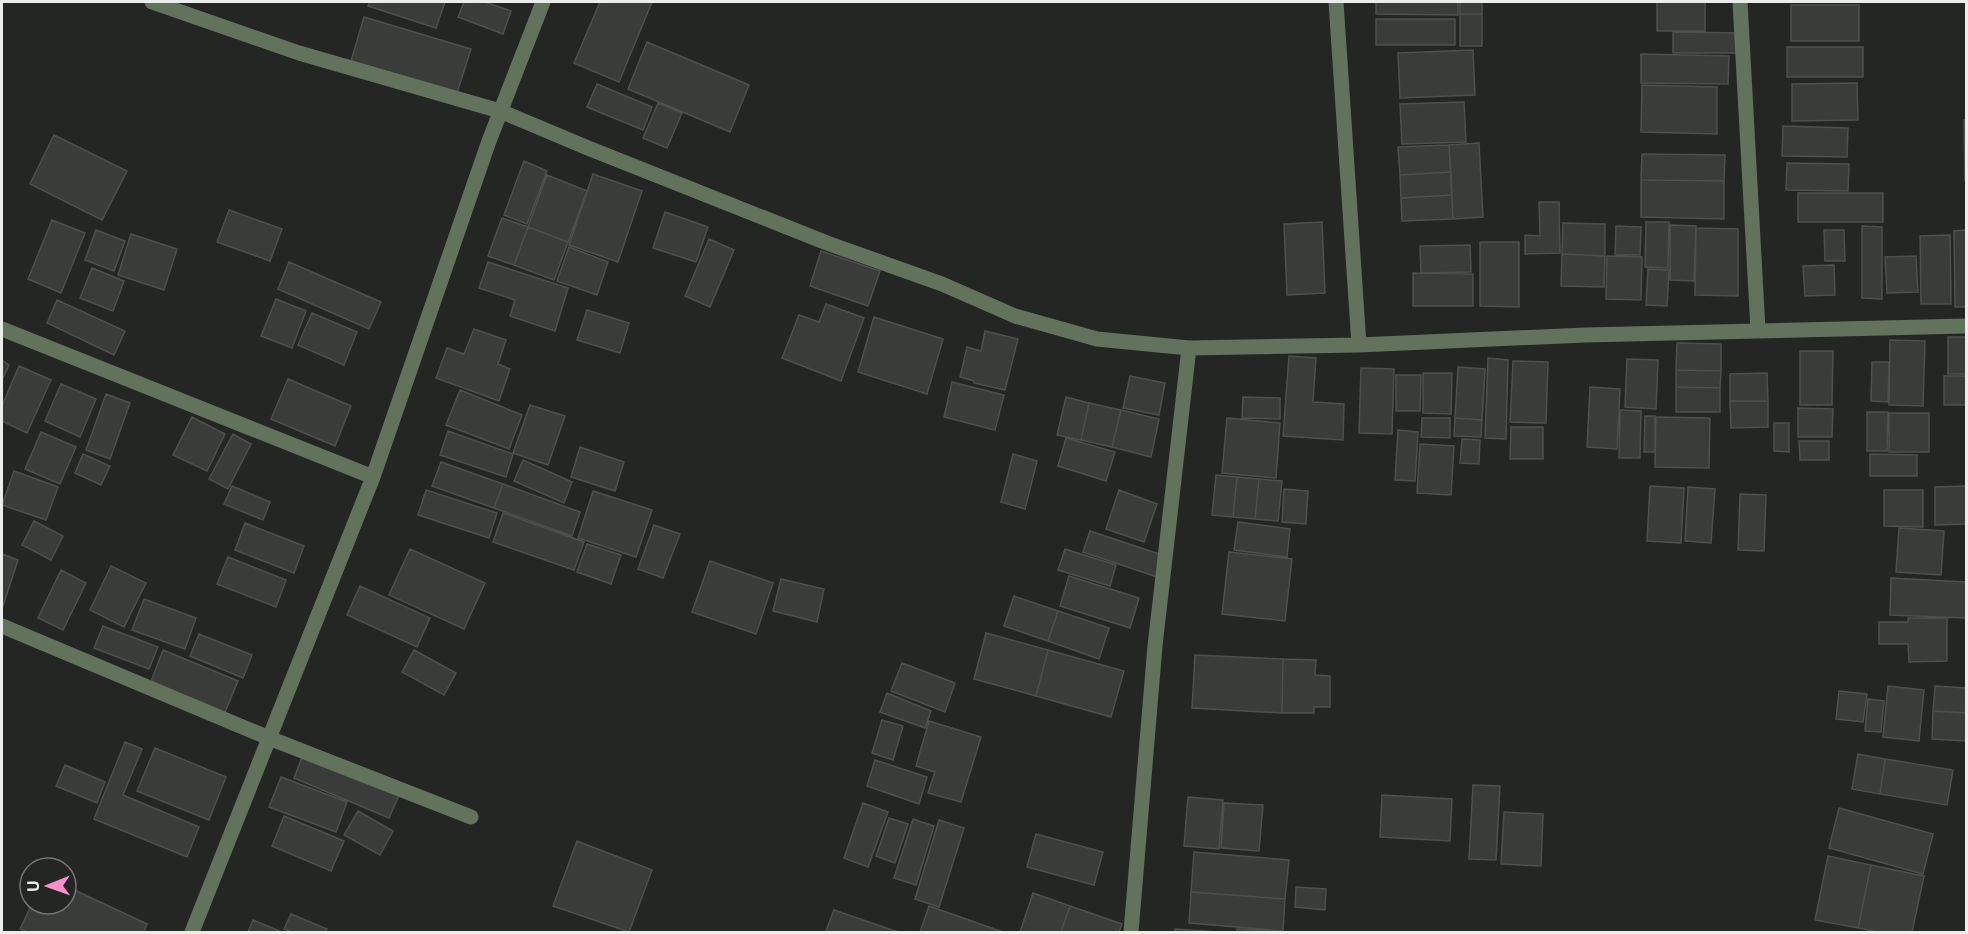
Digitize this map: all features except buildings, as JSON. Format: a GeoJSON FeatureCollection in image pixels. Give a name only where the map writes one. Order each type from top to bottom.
{"type":"FeatureCollection","features":[{"type":"Feature","properties":{"kind":"street"},"geometry":{"type":"LineString","coordinates":[[152,2],[299,53],[500,111],[588,148],[827,243],[942,285],[1015,316],[1097,339],[1189,348],[1359,345],[1758,330],[1966,326]]}},
{"type":"Feature","properties":{"kind":"street"},"geometry":{"type":"LineString","coordinates":[[192,933],[373,477],[500,111],[543,2]]}},
{"type":"Feature","properties":{"kind":"street"},"geometry":{"type":"LineString","coordinates":[[1336,2],[1359,345]]}},
{"type":"Feature","properties":{"kind":"street"},"geometry":{"type":"LineString","coordinates":[[1740,2],[1758,330]]}},
{"type":"Feature","properties":{"kind":"street"},"geometry":{"type":"LineString","coordinates":[[2,330],[373,477]]}},
{"type":"Feature","properties":{"kind":"street"},"geometry":{"type":"LineString","coordinates":[[1131,933],[1155,646],[1189,348]]}},
{"type":"Feature","properties":{"kind":"street"},"geometry":{"type":"LineString","coordinates":[[2,626],[270,738],[471,817]]}}]}
